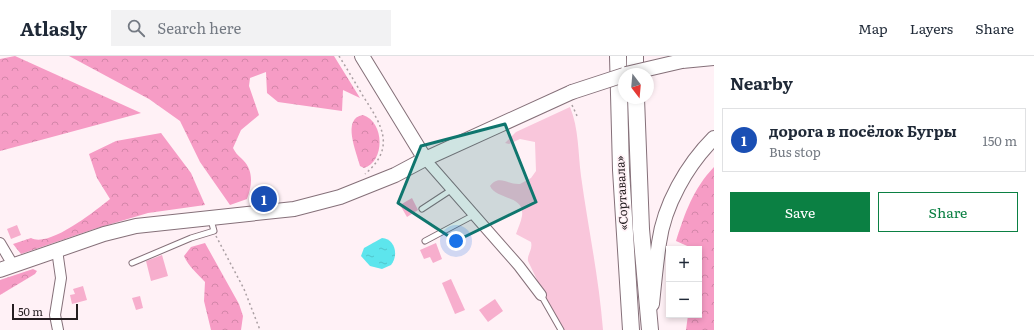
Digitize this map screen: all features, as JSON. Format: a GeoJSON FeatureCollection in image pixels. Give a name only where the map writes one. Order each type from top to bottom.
{"type":"FeatureCollection","features":[{"type":"Feature","properties":{"kind":"highway","name":"«Сортавала»"},"geometry":{"type":"LineString","coordinates":[[618,56],[621,177],[631,330]]}},
{"type":"Feature","properties":{"kind":"highway"},"geometry":{"type":"LineString","coordinates":[[635,56],[635,68]]}},
{"type":"Feature","properties":{"kind":"highway","name":"«Сортавала»"},"geometry":{"type":"LineString","coordinates":[[636,104],[641,229],[650,326]]}},
{"type":"Feature","properties":{"kind":"main road"},"geometry":{"type":"LineString","coordinates":[[362,56],[425,159]]}},
{"type":"Feature","properties":{"kind":"main road"},"geometry":{"type":"LineString","coordinates":[[651,68],[682,61],[714,58]]}},
{"type":"Feature","properties":{"kind":"main road"},"geometry":{"type":"LineString","coordinates":[[6,267],[104,234],[136,226],[287,210],[320,204],[371,186],[425,159],[570,93],[618,76]]}},
{"type":"Feature","properties":{"kind":"main road"},"geometry":{"type":"LineString","coordinates":[[650,326],[659,242],[664,222],[673,197],[680,184],[692,165],[714,138]]}},
{"type":"Feature","properties":{"kind":"street"},"geometry":{"type":"LineString","coordinates":[[425,159],[519,266],[541,295]]}},
{"type":"Feature","properties":{"kind":"street"},"geometry":{"type":"LineString","coordinates":[[0,244],[6,267]]}},
{"type":"Feature","properties":{"kind":"street"},"geometry":{"type":"LineString","coordinates":[[57,250],[61,278],[55,315],[58,330]]}},
{"type":"Feature","properties":{"kind":"lane"},"geometry":{"type":"LineString","coordinates":[[422,209],[451,190]]}},
{"type":"Feature","properties":{"kind":"lane"},"geometry":{"type":"LineString","coordinates":[[425,241],[474,215]]}},
{"type":"Feature","properties":{"kind":"lane"},"geometry":{"type":"LineString","coordinates":[[132,263],[191,238],[214,231],[210,217]]}},
{"type":"Feature","properties":{"kind":"lane"},"geometry":{"type":"LineString","coordinates":[[541,295],[561,330]]}},
{"type":"Feature","properties":{"kind":"path"},"geometry":{"type":"LineString","coordinates":[[339,56],[380,123],[384,143],[378,161],[360,177]]}},
{"type":"Feature","properties":{"kind":"path"},"geometry":{"type":"LineString","coordinates":[[570,93],[578,118]]}},
{"type":"Feature","properties":{"kind":"path"},"geometry":{"type":"LineString","coordinates":[[214,231],[244,289],[260,330]]}},
{"type":"Feature","properties":{"kind":"highlighted area"},"geometry":{"type":"Polygon","coordinates":[[[505,124],[536,202],[456,241],[398,203],[421,146],[505,124]]]}},
{"type":"Feature","properties":{"kind":"shaded area"},"geometry":{"type":"Polygon","coordinates":[[[570,107],[577,132],[581,176],[596,272],[603,330],[561,330],[528,261],[531,242],[516,234],[522,218],[522,209],[515,201],[498,194],[490,186],[500,180],[520,184],[531,178],[536,171],[535,142],[520,139],[509,144],[505,143],[516,132],[570,107]]]}},
{"type":"Feature","properties":{"kind":"green space"},"geometry":{"type":"Polygon","coordinates":[[[15,56],[141,113],[0,151],[0,59],[15,56]]]}},
{"type":"Feature","properties":{"kind":"green space"},"geometry":{"type":"Polygon","coordinates":[[[69,56],[334,56],[360,98],[343,90],[342,111],[278,102],[267,93],[266,72],[250,78],[249,86],[259,115],[241,130],[233,148],[247,164],[251,184],[247,199],[230,205],[200,162],[180,121],[149,99],[69,56]]]}},
{"type":"Feature","properties":{"kind":"green space"},"geometry":{"type":"Polygon","coordinates":[[[363,115],[370,119],[375,125],[379,133],[380,142],[376,158],[371,164],[364,168],[360,166],[352,137],[353,122],[356,118],[363,115]]]}},
{"type":"Feature","properties":{"kind":"green space"},"geometry":{"type":"Polygon","coordinates":[[[161,133],[191,173],[205,205],[148,213],[94,229],[21,254],[13,244],[31,238],[39,240],[49,238],[60,233],[72,227],[110,199],[97,178],[89,154],[116,141],[161,133]]]}},
{"type":"Feature","properties":{"kind":"green space"},"geometry":{"type":"Polygon","coordinates":[[[714,167],[714,330],[686,330],[688,318],[702,318],[702,246],[687,246],[676,241],[690,202],[707,175],[714,167]]]}},
{"type":"Feature","properties":{"kind":"green space"},"geometry":{"type":"Polygon","coordinates":[[[205,243],[239,304],[243,316],[241,330],[211,330],[204,301],[205,282],[191,267],[184,256],[191,247],[205,243]]]}},
{"type":"Feature","properties":{"kind":"green space"},"geometry":{"type":"Polygon","coordinates":[[[33,269],[37,271],[35,274],[0,295],[0,280],[33,269]]]}},
{"type":"Feature","properties":{"kind":"water"},"geometry":{"type":"Polygon","coordinates":[[[382,238],[393,244],[395,257],[391,265],[382,269],[370,266],[361,256],[364,248],[382,238]]]}},
{"type":"Feature","properties":{"kind":"building"},"geometry":{"type":"Polygon","coordinates":[[[412,198],[418,210],[407,217],[400,205],[412,198]]]}},
{"type":"Feature","properties":{"kind":"building"},"geometry":{"type":"Polygon","coordinates":[[[17,225],[21,235],[11,239],[7,229],[17,225]]]}},
{"type":"Feature","properties":{"kind":"building"},"geometry":{"type":"Polygon","coordinates":[[[436,243],[442,259],[433,263],[430,257],[424,259],[420,250],[436,243]]]}},
{"type":"Feature","properties":{"kind":"building"},"geometry":{"type":"Polygon","coordinates":[[[162,255],[168,276],[151,281],[146,261],[162,255]]]}},
{"type":"Feature","properties":{"kind":"building"},"geometry":{"type":"Polygon","coordinates":[[[451,279],[465,310],[455,314],[442,283],[451,279]]]}},
{"type":"Feature","properties":{"kind":"building"},"geometry":{"type":"Polygon","coordinates":[[[83,286],[87,300],[72,304],[70,295],[75,294],[73,289],[83,286]]]}},
{"type":"Feature","properties":{"kind":"building"},"geometry":{"type":"Polygon","coordinates":[[[140,296],[143,308],[136,310],[132,298],[140,296]]]}},
{"type":"Feature","properties":{"kind":"building"},"geometry":{"type":"Polygon","coordinates":[[[495,299],[503,311],[488,322],[479,310],[495,299]]]}},
{"type":"Feature","properties":{"kind":"place","name":"дорога в посёлок Бугры"},"geometry":{"type":"Point","coordinates":[264,199]}}]}
